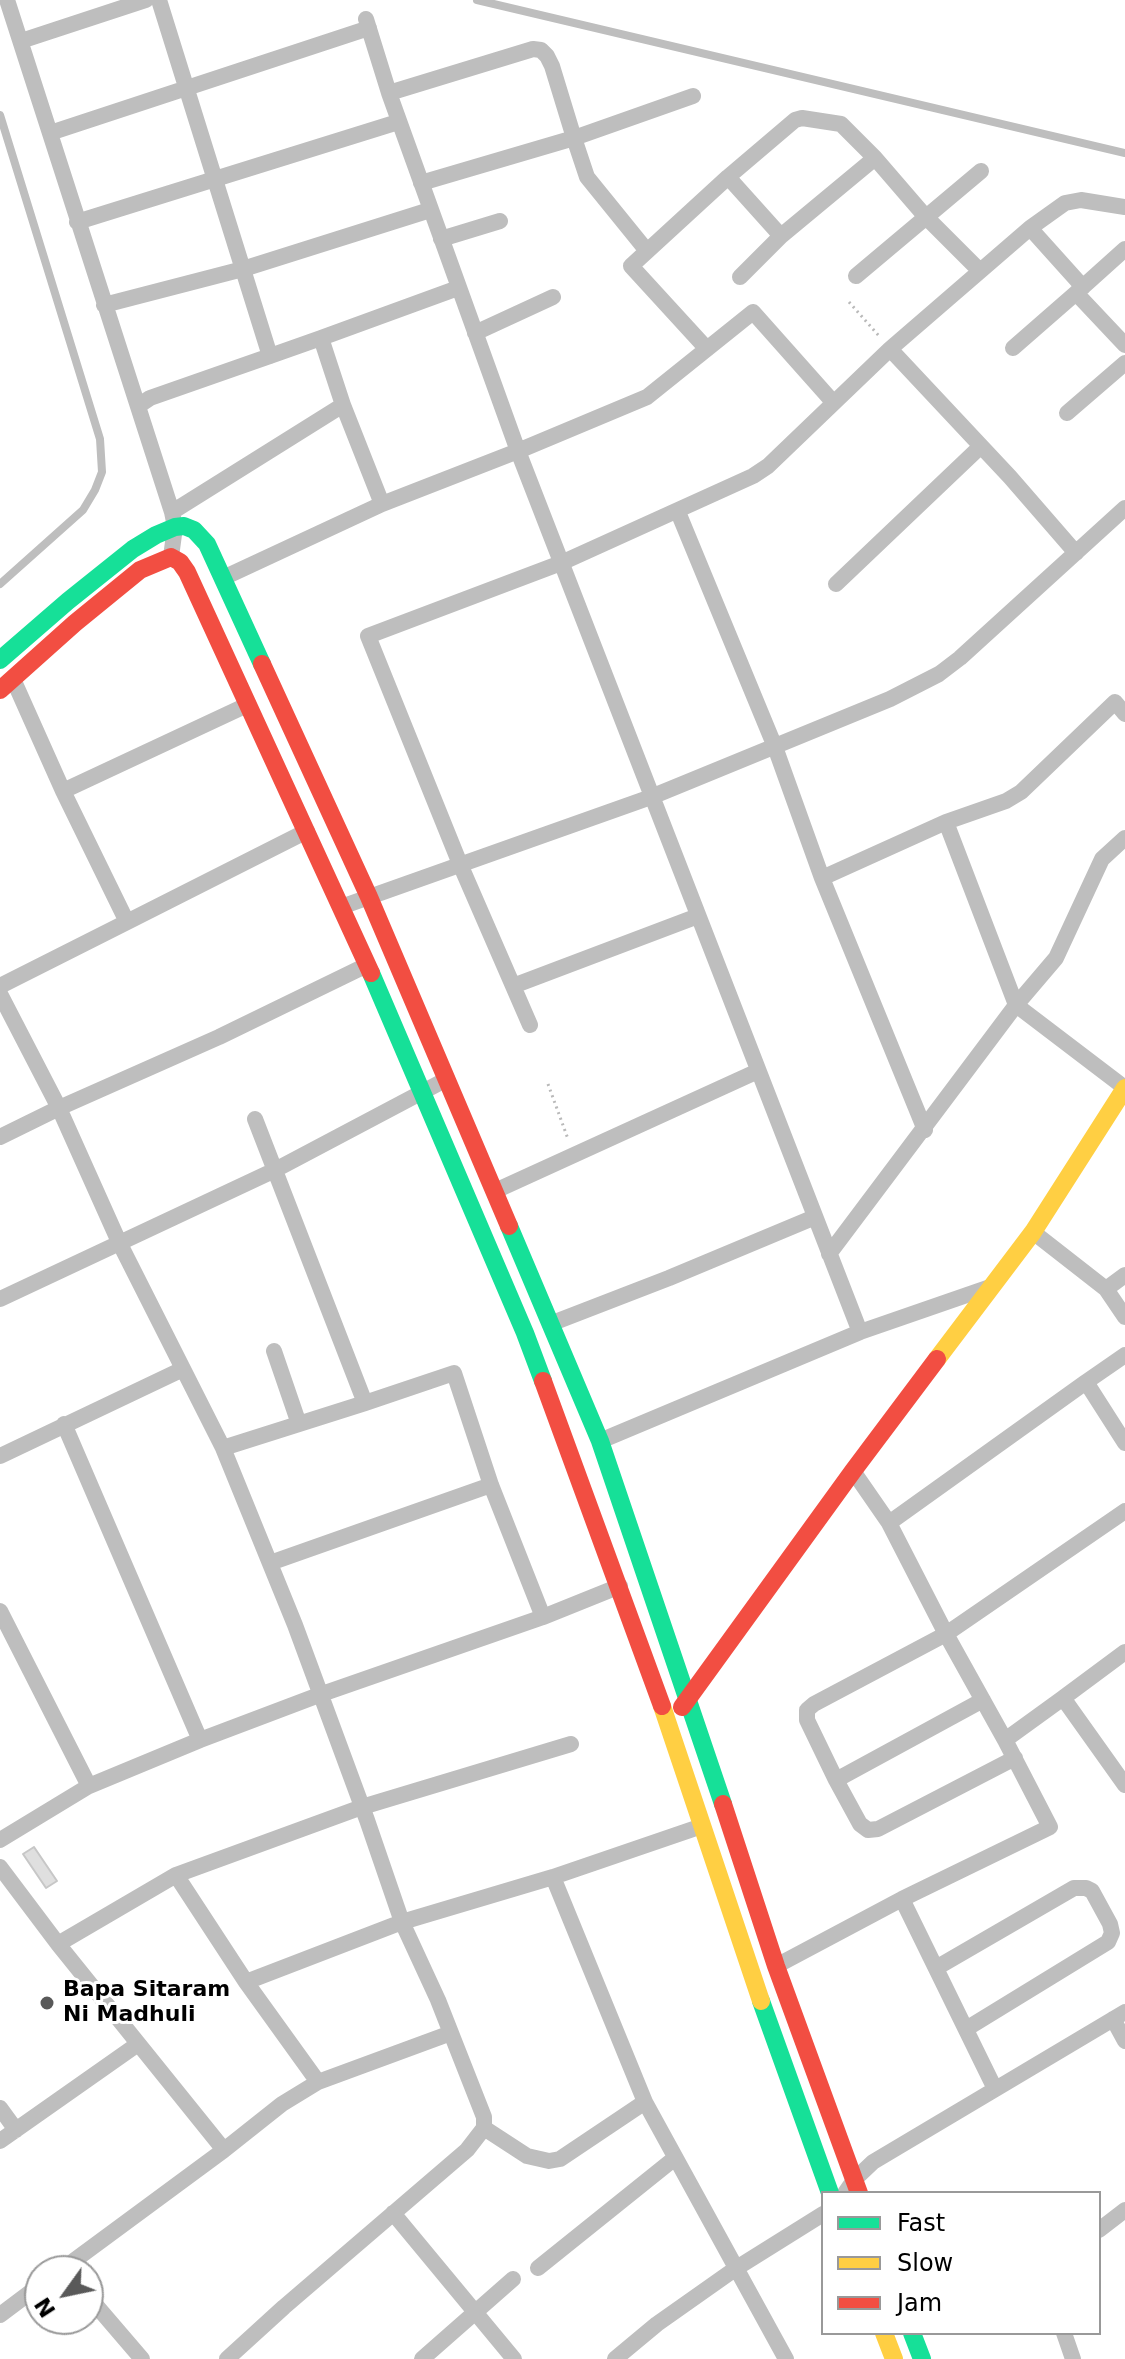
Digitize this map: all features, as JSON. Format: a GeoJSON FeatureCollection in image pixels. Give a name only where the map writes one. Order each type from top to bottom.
{"type":"FeatureCollection","features":[{"type":"Feature","properties":{"kind":"street"},"geometry":{"type":"LineString","coordinates":[[7,0],[173,519],[171,557]]}},
{"type":"Feature","properties":{"kind":"street"},"geometry":{"type":"LineString","coordinates":[[21,41],[146,0]]}},
{"type":"Feature","properties":{"kind":"street"},"geometry":{"type":"LineString","coordinates":[[159,0],[270,356]]}},
{"type":"Feature","properties":{"kind":"street"},"geometry":{"type":"LineString","coordinates":[[50,133],[367,24],[398,122],[518,451],[860,1332]]}},
{"type":"Feature","properties":{"kind":"street"},"geometry":{"type":"LineString","coordinates":[[389,93],[521,52],[541,50],[552,66],[587,177],[647,251]]}},
{"type":"Feature","properties":{"kind":"street"},"geometry":{"type":"LineString","coordinates":[[421,183],[574,138],[693,96]]}},
{"type":"Feature","properties":{"kind":"street"},"geometry":{"type":"LineString","coordinates":[[707,349],[631,266],[795,120],[802,118],[841,124],[979,270]]}},
{"type":"Feature","properties":{"kind":"street"},"geometry":{"type":"LineString","coordinates":[[77,222],[398,122]]}},
{"type":"Feature","properties":{"kind":"street"},"geometry":{"type":"LineString","coordinates":[[740,277],[781,236],[875,158]]}},
{"type":"Feature","properties":{"kind":"street"},"geometry":{"type":"LineString","coordinates":[[856,276],[981,171]]}},
{"type":"Feature","properties":{"kind":"street"},"geometry":{"type":"LineString","coordinates":[[728,177],[781,236]]}},
{"type":"Feature","properties":{"kind":"street"},"geometry":{"type":"LineString","coordinates":[[530,1025],[460,864],[368,636],[561,563],[753,476],[768,466],[890,349],[1030,228],[1065,203],[1081,200],[1125,207]]}},
{"type":"Feature","properties":{"kind":"street"},"geometry":{"type":"LineString","coordinates":[[104,305],[243,269],[430,210]]}},
{"type":"Feature","properties":{"kind":"street"},"geometry":{"type":"LineString","coordinates":[[441,239],[500,221]]}},
{"type":"Feature","properties":{"kind":"street"},"geometry":{"type":"LineString","coordinates":[[1030,228],[1125,345]]}},
{"type":"Feature","properties":{"kind":"street"},"geometry":{"type":"LineString","coordinates":[[1013,348],[1125,249]]}},
{"type":"Feature","properties":{"kind":"street"},"geometry":{"type":"LineString","coordinates":[[138,406],[150,398],[458,288]]}},
{"type":"Feature","properties":{"kind":"street"},"geometry":{"type":"LineString","coordinates":[[475,333],[553,297]]}},
{"type":"Feature","properties":{"kind":"street"},"geometry":{"type":"LineString","coordinates":[[223,578],[382,504],[647,397],[753,312],[833,402]]}},
{"type":"Feature","properties":{"kind":"street"},"geometry":{"type":"LineString","coordinates":[[321,338],[343,405],[382,504]]}},
{"type":"Feature","properties":{"kind":"street"},"geometry":{"type":"LineString","coordinates":[[890,349],[1010,477],[1076,553]]}},
{"type":"Feature","properties":{"kind":"street"},"geometry":{"type":"LineString","coordinates":[[1067,413],[1125,363]]}},
{"type":"Feature","properties":{"kind":"street"},"geometry":{"type":"LineString","coordinates":[[0,660],[68,601],[173,519],[343,405]]}},
{"type":"Feature","properties":{"kind":"street"},"geometry":{"type":"LineString","coordinates":[[836,584],[980,447]]}},
{"type":"Feature","properties":{"kind":"street"},"geometry":{"type":"LineString","coordinates":[[678,512],[775,747],[822,878],[925,1130]]}},
{"type":"Feature","properties":{"kind":"street"},"geometry":{"type":"LineString","coordinates":[[341,907],[651,797],[890,699],[939,674],[960,658],[1120,513],[1125,532]]}},
{"type":"Feature","properties":{"kind":"street"},"geometry":{"type":"LineString","coordinates":[[173,519],[194,530],[207,544],[223,578],[369,897],[600,1441],[852,2189]]}},
{"type":"Feature","properties":{"kind":"street"},"geometry":{"type":"LineString","coordinates":[[127,922],[6,684],[140,570],[171,557],[180,562],[187,572],[307,831],[423,1092],[525,1333],[620,1586],[753,1978],[829,2191]]}},
{"type":"Feature","properties":{"kind":"street"},"geometry":{"type":"LineString","coordinates":[[822,878],[946,822],[1006,801],[1021,792],[1122,704]]}},
{"type":"Feature","properties":{"kind":"street"},"geometry":{"type":"LineString","coordinates":[[63,791],[247,705]]}},
{"type":"Feature","properties":{"kind":"street"},"geometry":{"type":"LineString","coordinates":[[669,1725],[853,1471],[1033,1232],[1125,1088],[1016,1005],[946,822]]}},
{"type":"Feature","properties":{"kind":"street"},"geometry":{"type":"LineString","coordinates":[[0,986],[307,831]]}},
{"type":"Feature","properties":{"kind":"street"},"geometry":{"type":"LineString","coordinates":[[829,1254],[1016,1005],[1056,958],[1102,859],[1125,838]]}},
{"type":"Feature","properties":{"kind":"street"},"geometry":{"type":"LineString","coordinates":[[513,986],[698,916]]}},
{"type":"Feature","properties":{"kind":"street"},"geometry":{"type":"LineString","coordinates":[[0,1137],[367,965]]}},
{"type":"Feature","properties":{"kind":"street"},"geometry":{"type":"LineString","coordinates":[[0,994],[59,1108],[119,1242],[223,1448],[270,1563],[402,1922],[484,2117],[484,2128],[467,2150],[227,2359]]}},
{"type":"Feature","properties":{"kind":"street"},"geometry":{"type":"LineString","coordinates":[[495,1191],[758,1071]]}},
{"type":"Feature","properties":{"kind":"street"},"geometry":{"type":"LineString","coordinates":[[0,1299],[275,1170],[447,1079]]}},
{"type":"Feature","properties":{"kind":"street"},"geometry":{"type":"LineString","coordinates":[[255,1119],[365,1403]]}},
{"type":"Feature","properties":{"kind":"street"},"geometry":{"type":"LineString","coordinates":[[550,1324],[815,1217]]}},
{"type":"Feature","properties":{"kind":"street"},"geometry":{"type":"LineString","coordinates":[[1033,1232],[1106,1289],[1125,1317]]}},
{"type":"Feature","properties":{"kind":"street"},"geometry":{"type":"LineString","coordinates":[[1106,1289],[1125,1275]]}},
{"type":"Feature","properties":{"kind":"street"},"geometry":{"type":"LineString","coordinates":[[600,1441],[860,1332],[990,1287]]}},
{"type":"Feature","properties":{"kind":"street"},"geometry":{"type":"LineString","coordinates":[[274,1351],[299,1424]]}},
{"type":"Feature","properties":{"kind":"street"},"geometry":{"type":"LineString","coordinates":[[889,1523],[1125,1355]]}},
{"type":"Feature","properties":{"kind":"street"},"geometry":{"type":"LineString","coordinates":[[0,1456],[183,1369]]}},
{"type":"Feature","properties":{"kind":"street"},"geometry":{"type":"LineString","coordinates":[[223,1448],[454,1373],[491,1485],[543,1617]]}},
{"type":"Feature","properties":{"kind":"street"},"geometry":{"type":"LineString","coordinates":[[1086,1382],[1125,1443]]}},
{"type":"Feature","properties":{"kind":"street"},"geometry":{"type":"LineString","coordinates":[[64,1424],[200,1740]]}},
{"type":"Feature","properties":{"kind":"street"},"geometry":{"type":"LineString","coordinates":[[776,1966],[902,1899],[1050,1827],[889,1523],[853,1471]]}},
{"type":"Feature","properties":{"kind":"street"},"geometry":{"type":"LineString","coordinates":[[270,1563],[491,1485]]}},
{"type":"Feature","properties":{"kind":"street"},"geometry":{"type":"LineString","coordinates":[[1015,1758],[878,1829],[868,1830],[860,1824],[836,1780],[807,1720],[807,1710],[946,1634],[1125,1511]]}},
{"type":"Feature","properties":{"kind":"street"},"geometry":{"type":"LineString","coordinates":[[0,1840],[89,1786],[200,1740],[543,1617],[620,1586]]}},
{"type":"Feature","properties":{"kind":"street"},"geometry":{"type":"LineString","coordinates":[[0,1611],[89,1786]]}},
{"type":"Feature","properties":{"kind":"street"},"geometry":{"type":"LineString","coordinates":[[1005,1740],[1125,1652]]}},
{"type":"Feature","properties":{"kind":"street"},"geometry":{"type":"LineString","coordinates":[[1063,1698],[1125,1785]]}},
{"type":"Feature","properties":{"kind":"street"},"geometry":{"type":"LineString","coordinates":[[836,1780],[983,1700]]}},
{"type":"Feature","properties":{"kind":"street"},"geometry":{"type":"LineString","coordinates":[[58,1944],[176,1875],[362,1807],[571,1744]]}},
{"type":"Feature","properties":{"kind":"street"},"geometry":{"type":"LineString","coordinates":[[246,1982],[402,1922],[553,1877],[702,1826]]}},
{"type":"Feature","properties":{"kind":"street"},"geometry":{"type":"LineString","coordinates":[[0,1867],[224,2150]]}},
{"type":"Feature","properties":{"kind":"street"},"geometry":{"type":"LineString","coordinates":[[176,1875],[246,1982],[318,2082]]}},
{"type":"Feature","properties":{"kind":"street"},"geometry":{"type":"LineString","coordinates":[[553,1877],[645,2102],[786,2359]]}},
{"type":"Feature","properties":{"kind":"street"},"geometry":{"type":"LineString","coordinates":[[936,1968],[1074,1888],[1092,1891],[1110,1924],[1112,1933],[1108,1942],[966,2029]]}},
{"type":"Feature","properties":{"kind":"street"},"geometry":{"type":"LineString","coordinates":[[902,1899],[995,2089]]}},
{"type":"Feature","properties":{"kind":"street"},"geometry":{"type":"LineString","coordinates":[[852,2189],[873,2162],[1119,2016],[1125,2041]]}},
{"type":"Feature","properties":{"kind":"street"},"geometry":{"type":"LineString","coordinates":[[83,2255],[282,2104],[318,2082],[451,2033]]}},
{"type":"Feature","properties":{"kind":"street"},"geometry":{"type":"LineString","coordinates":[[0,2141],[138,2044]]}},
{"type":"Feature","properties":{"kind":"street"},"geometry":{"type":"LineString","coordinates":[[484,2128],[527,2156],[549,2161],[560,2159],[645,2102]]}},
{"type":"Feature","properties":{"kind":"street"},"geometry":{"type":"LineString","coordinates":[[0,2108],[16,2130]]}},
{"type":"Feature","properties":{"kind":"street"},"geometry":{"type":"LineString","coordinates":[[538,2268],[675,2158]]}},
{"type":"Feature","properties":{"kind":"street"},"geometry":{"type":"LineString","coordinates":[[1101,2228],[1125,2210]]}},
{"type":"Feature","properties":{"kind":"street"},"geometry":{"type":"LineString","coordinates":[[393,2213],[514,2359]]}},
{"type":"Feature","properties":{"kind":"street"},"geometry":{"type":"LineString","coordinates":[[615,2359],[657,2324],[735,2269],[821,2215]]}},
{"type":"Feature","properties":{"kind":"street"},"geometry":{"type":"LineString","coordinates":[[422,2359],[513,2279]]}},
{"type":"Feature","properties":{"kind":"street"},"geometry":{"type":"LineString","coordinates":[[0,2315],[24,2297]]}},
{"type":"Feature","properties":{"kind":"street"},"geometry":{"type":"LineString","coordinates":[[104,2315],[142,2359]]}},
{"type":"Feature","properties":{"kind":"street"},"geometry":{"type":"LineString","coordinates":[[885,2335],[894,2359]]}},
{"type":"Feature","properties":{"kind":"street"},"geometry":{"type":"LineString","coordinates":[[913,2335],[922,2359]]}},
{"type":"Feature","properties":{"kind":"street"},"geometry":{"type":"LineString","coordinates":[[1065,2335],[1073,2359]]}},
{"type":"Feature","properties":{"kind":"lane"},"geometry":{"type":"LineString","coordinates":[[477,0],[1125,153]]}},
{"type":"Feature","properties":{"kind":"lane"},"geometry":{"type":"LineString","coordinates":[[0,115],[100,439],[102,472],[83,510],[0,584]]}},
{"type":"Feature","properties":{"kind":"path"},"geometry":{"type":"LineString","coordinates":[[849,302],[890,349]]}},
{"type":"Feature","properties":{"kind":"path"},"geometry":{"type":"LineString","coordinates":[[548,1084],[573,1154]]}},
{"type":"Feature","properties":{"kind":"building"},"geometry":{"type":"Polygon","coordinates":[[[34,1847],[57,1881],[46,1888],[23,1854],[34,1847]]]}},
{"type":"Feature","properties":{"kind":"traffic: fast"},"geometry":{"type":"LineString","coordinates":[[0,660],[133,549],[156,535],[184,526],[194,530],[207,544],[262,664]]}},
{"type":"Feature","properties":{"kind":"traffic: fast"},"geometry":{"type":"LineString","coordinates":[[371,973],[543,1381]]}},
{"type":"Feature","properties":{"kind":"traffic: fast"},"geometry":{"type":"LineString","coordinates":[[509,1226],[600,1441],[723,1804]]}},
{"type":"Feature","properties":{"kind":"traffic: fast"},"geometry":{"type":"LineString","coordinates":[[761,2001],[829,2191]]}},
{"type":"Feature","properties":{"kind":"traffic: fast"},"geometry":{"type":"LineString","coordinates":[[913,2335],[922,2359]]}},
{"type":"Feature","properties":{"kind":"traffic: slow"},"geometry":{"type":"LineString","coordinates":[[937,1359],[1033,1232],[1125,1088]]}},
{"type":"Feature","properties":{"kind":"traffic: slow"},"geometry":{"type":"LineString","coordinates":[[662,1706],[761,2001]]}},
{"type":"Feature","properties":{"kind":"traffic: slow"},"geometry":{"type":"LineString","coordinates":[[885,2335],[894,2359]]}},
{"type":"Feature","properties":{"kind":"traffic: jam"},"geometry":{"type":"LineString","coordinates":[[0,690],[140,570],[171,557],[180,562],[371,973]]}},
{"type":"Feature","properties":{"kind":"traffic: jam"},"geometry":{"type":"LineString","coordinates":[[262,664],[369,897],[509,1226]]}},
{"type":"Feature","properties":{"kind":"traffic: jam"},"geometry":{"type":"LineString","coordinates":[[682,1707],[937,1359]]}},
{"type":"Feature","properties":{"kind":"traffic: jam"},"geometry":{"type":"LineString","coordinates":[[543,1381],[662,1706]]}},
{"type":"Feature","properties":{"kind":"traffic: jam"},"geometry":{"type":"LineString","coordinates":[[723,1804],[776,1966],[858,2191]]}},
{"type":"Feature","properties":{"kind":"place","name":"Bapa Sitaram Ni Madhuli"},"geometry":{"type":"Point","coordinates":[47,2003]}}]}
